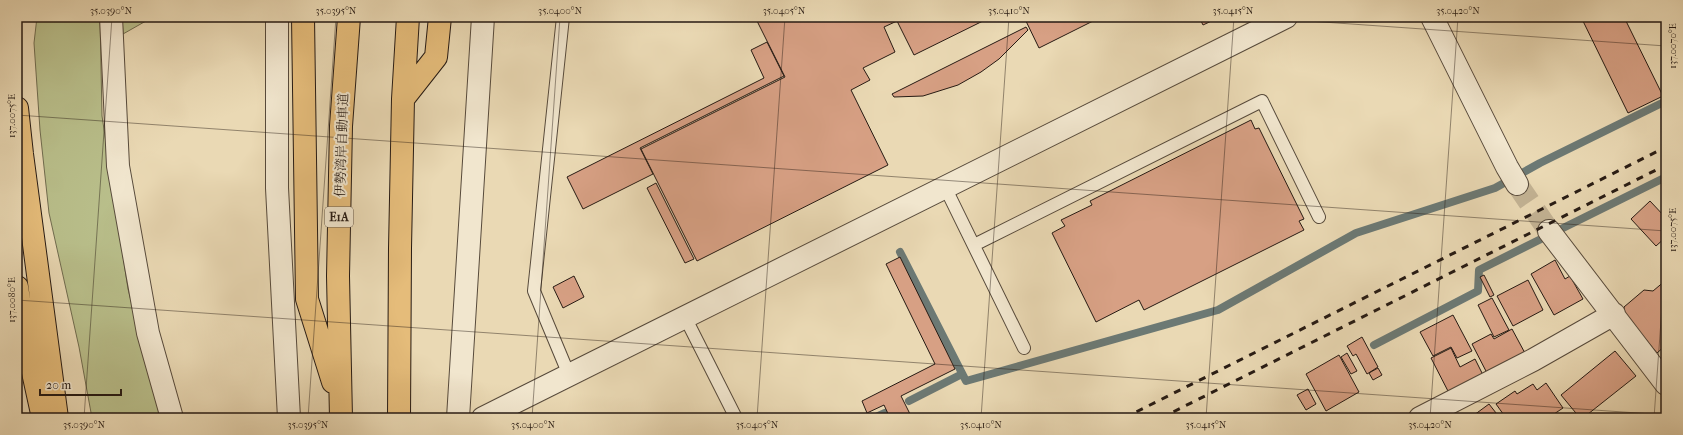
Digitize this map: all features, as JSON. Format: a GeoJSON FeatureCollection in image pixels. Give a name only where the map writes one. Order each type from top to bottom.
{"type":"FeatureCollection","features":[{"type":"Feature","properties":{"kind":"highway"},"geometry":{"type":"LineString","coordinates":[[303,17],[307,299],[340,412]]}},
{"type":"Feature","properties":{"kind":"highway","name":"伊勢湾岸自動車道"},"geometry":{"type":"LineString","coordinates":[[340,412],[338,244],[341,126],[349,17]]}},
{"type":"Feature","properties":{"kind":"highway"},"geometry":{"type":"LineString","coordinates":[[399,418],[403,99],[408,17]]}},
{"type":"Feature","properties":{"kind":"highway"},"geometry":{"type":"LineString","coordinates":[[403,99],[436,58],[440,17]]}},
{"type":"Feature","properties":{"kind":"highway"},"geometry":{"type":"LineString","coordinates":[[17,108],[57,418]]}},
{"type":"Feature","properties":{"kind":"highway"},"geometry":{"type":"LineString","coordinates":[[17,287],[25,336],[43,418]]}},
{"type":"Feature","properties":{"kind":"street"},"geometry":{"type":"LineString","coordinates":[[111,17],[118,166],[148,333],[172,418]]}},
{"type":"Feature","properties":{"kind":"street"},"geometry":{"type":"LineString","coordinates":[[277,17],[277,188],[289,418]]}},
{"type":"Feature","properties":{"kind":"street"},"geometry":{"type":"LineString","coordinates":[[458,418],[483,17]]}},
{"type":"Feature","properties":{"kind":"street"},"geometry":{"type":"LineString","coordinates":[[483,418],[1286,17]]}},
{"type":"Feature","properties":{"kind":"street"},"geometry":{"type":"LineString","coordinates":[[1432,17],[1512,176]]}},
{"type":"Feature","properties":{"kind":"street"},"geometry":{"type":"LineString","coordinates":[[1549,231],[1614,314],[1666,384]]}},
{"type":"Feature","properties":{"kind":"street"},"geometry":{"type":"LineString","coordinates":[[1420,418],[1452,403],[1533,360],[1614,314]]}},
{"type":"Feature","properties":{"kind":"lane"},"geometry":{"type":"LineString","coordinates":[[563,17],[534,291],[569,375]]}},
{"type":"Feature","properties":{"kind":"lane"},"geometry":{"type":"LineString","coordinates":[[974,245],[1262,101],[1319,217]]}},
{"type":"Feature","properties":{"kind":"lane"},"geometry":{"type":"LineString","coordinates":[[945,187],[1024,348]]}},
{"type":"Feature","properties":{"kind":"lane"},"geometry":{"type":"LineString","coordinates":[[685,317],[736,418]]}},
{"type":"Feature","properties":{"kind":"green space"},"geometry":{"type":"Polygon","coordinates":[[[37,17],[100,17],[102,116],[128,289],[161,418],[92,418],[79,347],[49,213],[40,130],[34,43],[37,17]]]}},
{"type":"Feature","properties":{"kind":"green space"},"geometry":{"type":"Polygon","coordinates":[[[122,17],[153,17],[123,34],[122,17]]]}},
{"type":"Feature","properties":{"kind":"building"},"geometry":{"type":"Polygon","coordinates":[[[755,17],[991,17],[914,55],[897,21],[884,27],[895,52],[863,68],[870,80],[851,90],[888,165],[697,261],[641,149],[785,77],[755,17]]]}},
{"type":"Feature","properties":{"kind":"building"},"geometry":{"type":"Polygon","coordinates":[[[1024,17],[1101,17],[1039,48],[1024,17]]]}},
{"type":"Feature","properties":{"kind":"building"},"geometry":{"type":"Polygon","coordinates":[[[1199,17],[1220,17],[1203,25],[1199,17]]]}},
{"type":"Feature","properties":{"kind":"building"},"geometry":{"type":"Polygon","coordinates":[[[1581,17],[1624,17],[1663,96],[1628,113],[1581,17]]]}},
{"type":"Feature","properties":{"kind":"building"},"geometry":{"type":"Polygon","coordinates":[[[1026,27],[1028,30],[999,59],[981,72],[958,85],[923,96],[894,97],[892,94],[1026,27]]]}},
{"type":"Feature","properties":{"kind":"building"},"geometry":{"type":"Polygon","coordinates":[[[767,42],[784,76],[640,148],[653,174],[583,209],[567,177],[764,78],[751,50],[767,42]]]}},
{"type":"Feature","properties":{"kind":"building"},"geometry":{"type":"Polygon","coordinates":[[[1251,120],[1255,129],[1259,128],[1304,219],[1299,221],[1304,230],[1144,310],[1139,300],[1096,322],[1052,233],[1065,226],[1061,220],[1092,205],[1090,201],[1251,120]]]}},
{"type":"Feature","properties":{"kind":"building"},"geometry":{"type":"Polygon","coordinates":[[[656,183],[694,259],[685,263],[647,188],[656,183]]]}},
{"type":"Feature","properties":{"kind":"building"},"geometry":{"type":"Polygon","coordinates":[[[1650,201],[1666,218],[1666,237],[1656,246],[1631,219],[1650,201]]]}},
{"type":"Feature","properties":{"kind":"building"},"geometry":{"type":"Polygon","coordinates":[[[900,257],[955,369],[901,396],[912,418],[890,418],[884,405],[867,413],[862,401],[935,364],[886,264],[900,257]]]}},
{"type":"Feature","properties":{"kind":"building"},"geometry":{"type":"Polygon","coordinates":[[[1555,260],[1565,279],[1570,276],[1583,299],[1554,315],[1531,274],[1555,260]]]}},
{"type":"Feature","properties":{"kind":"building"},"geometry":{"type":"Polygon","coordinates":[[[1484,275],[1494,295],[1490,297],[1480,277],[1484,275]]]}},
{"type":"Feature","properties":{"kind":"building"},"geometry":{"type":"Polygon","coordinates":[[[574,276],[584,297],[563,308],[553,287],[574,276]]]}},
{"type":"Feature","properties":{"kind":"building"},"geometry":{"type":"Polygon","coordinates":[[[1528,280],[1543,310],[1513,326],[1497,296],[1528,280]]]}},
{"type":"Feature","properties":{"kind":"building"},"geometry":{"type":"Polygon","coordinates":[[[1666,280],[1666,345],[1657,353],[1625,314],[1624,307],[1644,290],[1653,291],[1666,280]]]}},
{"type":"Feature","properties":{"kind":"building"},"geometry":{"type":"Polygon","coordinates":[[[1492,298],[1509,330],[1494,337],[1478,305],[1492,298]]]}},
{"type":"Feature","properties":{"kind":"building"},"geometry":{"type":"Polygon","coordinates":[[[1453,315],[1472,351],[1457,358],[1451,347],[1433,356],[1420,332],[1453,315]]]}},
{"type":"Feature","properties":{"kind":"building"},"geometry":{"type":"Polygon","coordinates":[[[1512,329],[1526,355],[1488,375],[1472,344],[1491,334],[1494,339],[1512,329]]]}},
{"type":"Feature","properties":{"kind":"building"},"geometry":{"type":"Polygon","coordinates":[[[1362,337],[1378,367],[1367,374],[1356,354],[1353,356],[1347,346],[1362,337]]]}},
{"type":"Feature","properties":{"kind":"building"},"geometry":{"type":"Polygon","coordinates":[[[1451,348],[1460,367],[1475,359],[1484,377],[1450,395],[1431,358],[1451,348]]]}},
{"type":"Feature","properties":{"kind":"building"},"geometry":{"type":"Polygon","coordinates":[[[1615,351],[1636,376],[1583,418],[1580,418],[1561,395],[1615,351]]]}},
{"type":"Feature","properties":{"kind":"building"},"geometry":{"type":"Polygon","coordinates":[[[1347,353],[1357,371],[1351,374],[1341,357],[1347,353]]]}},
{"type":"Feature","properties":{"kind":"building"},"geometry":{"type":"Polygon","coordinates":[[[1339,355],[1359,392],[1326,411],[1306,374],[1339,355]]]}},
{"type":"Feature","properties":{"kind":"building"},"geometry":{"type":"Polygon","coordinates":[[[1378,368],[1382,375],[1373,380],[1369,373],[1378,368]]]}},
{"type":"Feature","properties":{"kind":"building"},"geometry":{"type":"Polygon","coordinates":[[[1546,383],[1563,408],[1548,418],[1544,418],[1541,414],[1535,418],[1506,418],[1496,404],[1515,391],[1517,394],[1533,384],[1537,390],[1546,383]]]}},
{"type":"Feature","properties":{"kind":"building"},"geometry":{"type":"Polygon","coordinates":[[[1308,389],[1316,404],[1306,410],[1297,395],[1308,389]]]}},
{"type":"Feature","properties":{"kind":"building"},"geometry":{"type":"Polygon","coordinates":[[[1489,404],[1500,418],[1470,418],[1489,404]]]}},
{"type":"Feature","properties":{"kind":"waterway"},"geometry":{"type":"LineString","coordinates":[[900,252],[966,381],[1218,310],[1356,233],[1495,188],[1540,163],[1666,101]]}},
{"type":"Feature","properties":{"kind":"waterway"},"geometry":{"type":"LineString","coordinates":[[1557,231],[1666,177]]}},
{"type":"Feature","properties":{"kind":"waterway"},"geometry":{"type":"LineString","coordinates":[[1374,345],[1478,291],[1479,270],[1541,239]]}},
{"type":"Feature","properties":{"kind":"waterway"},"geometry":{"type":"LineString","coordinates":[[909,401],[962,374]]}},
{"type":"Feature","properties":{"kind":"waterway"},"geometry":{"type":"LineString","coordinates":[[874,418],[885,413]]}},
{"type":"Feature","properties":{"kind":"tunnel"},"geometry":{"type":"LineString","coordinates":[[1517,184],[1549,231]]}},
{"type":"Feature","properties":{"kind":"railway"},"geometry":{"type":"LineString","coordinates":[[1124,418],[1666,147]]}},
{"type":"Feature","properties":{"kind":"railway"},"geometry":{"type":"LineString","coordinates":[[1161,418],[1666,165]]}}]}
